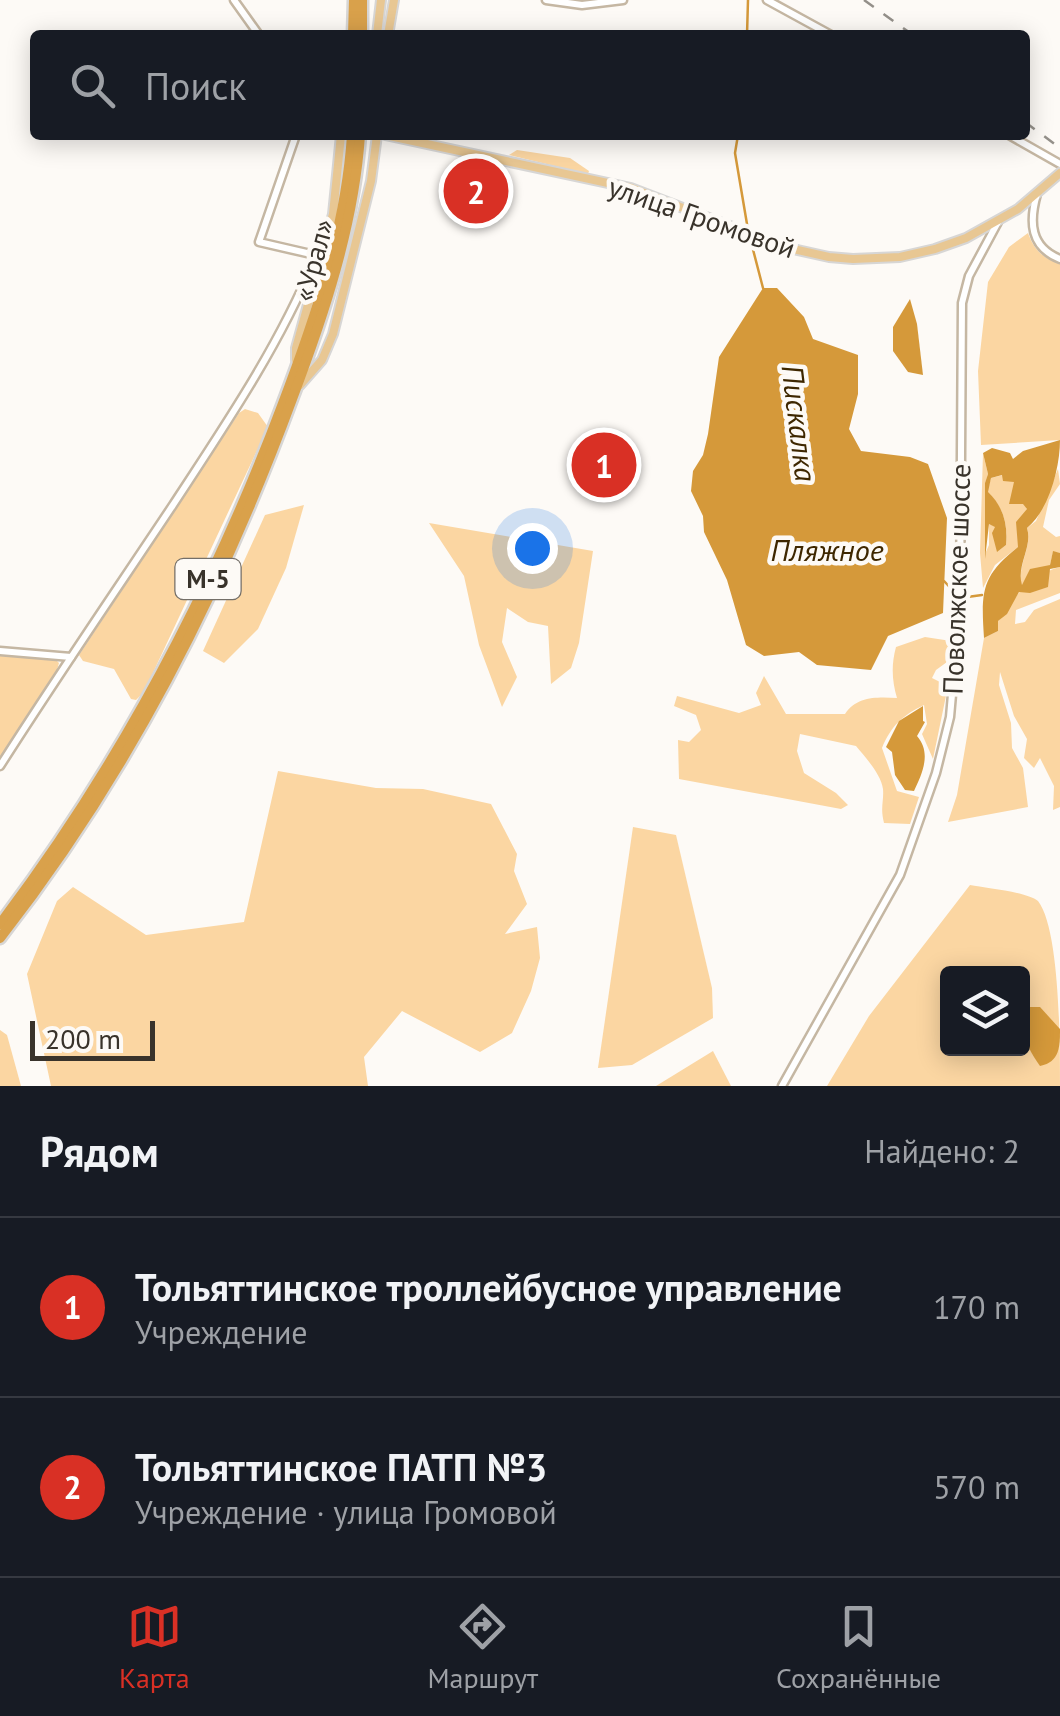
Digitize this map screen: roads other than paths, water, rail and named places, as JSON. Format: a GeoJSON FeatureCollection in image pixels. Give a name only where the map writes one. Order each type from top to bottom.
{"type":"FeatureCollection","features":[{"type":"Feature","properties":{"kind":"highway"},"geometry":{"type":"LineString","coordinates":[[353,30],[354,0]]}},
{"type":"Feature","properties":{"kind":"highway"},"geometry":{"type":"LineString","coordinates":[[362,0],[362,30]]}},
{"type":"Feature","properties":{"kind":"highway","name":"«Урал»"},"geometry":{"type":"LineString","coordinates":[[294,393],[344,206],[351,140]]}},
{"type":"Feature","properties":{"kind":"highway","name":"«Урал»"},"geometry":{"type":"LineString","coordinates":[[302,359],[351,206],[359,140]]}},
{"type":"Feature","properties":{"kind":"highway","name":"М-5"},"geometry":{"type":"LineString","coordinates":[[0,938],[73,838],[144,703],[214,567],[302,359]]}},
{"type":"Feature","properties":{"kind":"highway","name":"М-5"},"geometry":{"type":"LineString","coordinates":[[0,924],[101,784],[185,649],[223,573],[294,393]]}},
{"type":"Feature","properties":{"kind":"main road"},"geometry":{"type":"LineString","coordinates":[[234,0],[255,30]]}},
{"type":"Feature","properties":{"kind":"main road"},"geometry":{"type":"LineString","coordinates":[[378,30],[381,0]]}},
{"type":"Feature","properties":{"kind":"main road"},"geometry":{"type":"LineString","coordinates":[[389,30],[394,0]]}},
{"type":"Feature","properties":{"kind":"main road"},"geometry":{"type":"LineString","coordinates":[[546,0],[582,5],[622,0]]}},
{"type":"Feature","properties":{"kind":"main road"},"geometry":{"type":"LineString","coordinates":[[767,0],[823,30]]}},
{"type":"Feature","properties":{"kind":"main road"},"geometry":{"type":"LineString","coordinates":[[0,766],[238,405],[286,320],[314,260],[311,254],[260,242],[294,140]]}},
{"type":"Feature","properties":{"kind":"main road"},"geometry":{"type":"LineString","coordinates":[[302,359],[296,348],[335,201],[341,140]]}},
{"type":"Feature","properties":{"kind":"main road"},"geometry":{"type":"LineString","coordinates":[[294,393],[322,360],[333,334],[380,140]]}},
{"type":"Feature","properties":{"kind":"main road","name":"улица Громовой"},"geometry":{"type":"LineString","coordinates":[[405,140],[631,188],[784,247],[829,257],[900,257],[935,249],[998,222],[1060,173]]}},
{"type":"Feature","properties":{"kind":"main road"},"geometry":{"type":"LineString","coordinates":[[1018,140],[1060,164]]}},
{"type":"Feature","properties":{"kind":"main road"},"geometry":{"type":"LineString","coordinates":[[1042,188],[1031,220],[1033,232],[1038,244],[1060,259]]}},
{"type":"Feature","properties":{"kind":"main road","name":"Поволжское шоссе"},"geometry":{"type":"LineString","coordinates":[[782,1086],[900,876],[936,773],[950,717],[960,604],[962,303],[969,276],[998,222]]}},
{"type":"Feature","properties":{"kind":"main road"},"geometry":{"type":"LineString","coordinates":[[0,652],[72,656]]}},
{"type":"Feature","properties":{"kind":"water","name":"Пляжное"},"geometry":{"type":"Polygon","coordinates":[[[763,288],[777,288],[804,317],[813,339],[858,355],[858,394],[849,429],[861,451],[910,457],[928,464],[947,518],[943,613],[888,636],[871,670],[817,665],[799,652],[764,656],[746,645],[727,580],[704,532],[703,516],[691,491],[693,471],[703,455],[708,434],[719,357],[763,288]]]}},
{"type":"Feature","properties":{"kind":"water"},"geometry":{"type":"Polygon","coordinates":[[[910,299],[923,375],[908,372],[893,351],[893,327],[910,299]]]}},
{"type":"Feature","properties":{"kind":"water"},"geometry":{"type":"Polygon","coordinates":[[[1060,440],[1052,487],[1042,510],[1027,528],[1022,585],[1030,569],[1050,565],[1053,551],[1060,553],[1060,567],[1050,569],[1048,587],[1019,592],[1007,614],[998,621],[998,631],[984,638],[986,586],[997,567],[1018,547],[1016,522],[1027,509],[1023,504],[1009,504],[1014,482],[1003,481],[1002,475],[991,478],[988,492],[1003,516],[1006,545],[997,552],[992,533],[995,527],[989,524],[985,559],[988,474],[983,453],[992,448],[1010,453],[1013,459],[1023,451],[1060,440]]]}},
{"type":"Feature","properties":{"kind":"water"},"geometry":{"type":"Polygon","coordinates":[[[923,706],[925,722],[917,736],[924,749],[924,764],[914,791],[905,790],[895,775],[892,752],[886,747],[899,721],[923,706]]]}},
{"type":"Feature","properties":{"kind":"water"},"geometry":{"type":"Polygon","coordinates":[[[1030,1007],[1040,1007],[1060,1029],[1059,1047],[1052,1061],[1040,1066],[1031,1051],[1030,1007]]]}},
{"type":"Feature","properties":{"kind":"waterway","name":"Пискалка"},"geometry":{"type":"LineString","coordinates":[[747,30],[748,0]]}},
{"type":"Feature","properties":{"kind":"waterway","name":"Пискалка"},"geometry":{"type":"LineString","coordinates":[[737,140],[735,153],[748,230]]}},
{"type":"Feature","properties":{"kind":"waterway","name":"Пискалка"},"geometry":{"type":"LineString","coordinates":[[750,238],[763,288]]}},
{"type":"Feature","properties":{"kind":"waterway","name":"Пискалка"},"geometry":{"type":"LineString","coordinates":[[944,581],[960,598],[982,595]]}},
{"type":"Feature","properties":{"kind":"railway"},"geometry":{"type":"LineString","coordinates":[[864,0],[906,30]]}},
{"type":"Feature","properties":{"kind":"railway"},"geometry":{"type":"LineString","coordinates":[[1030,126],[1060,148]]}},
{"type":"Feature","properties":{"kind":"place","name":"Тольяттинское ПАТП №3"},"geometry":{"type":"Point","coordinates":[476,191]}},
{"type":"Feature","properties":{"kind":"place","name":"Тольяттинское троллейбусное управление"},"geometry":{"type":"Point","coordinates":[604,465]}}]}
